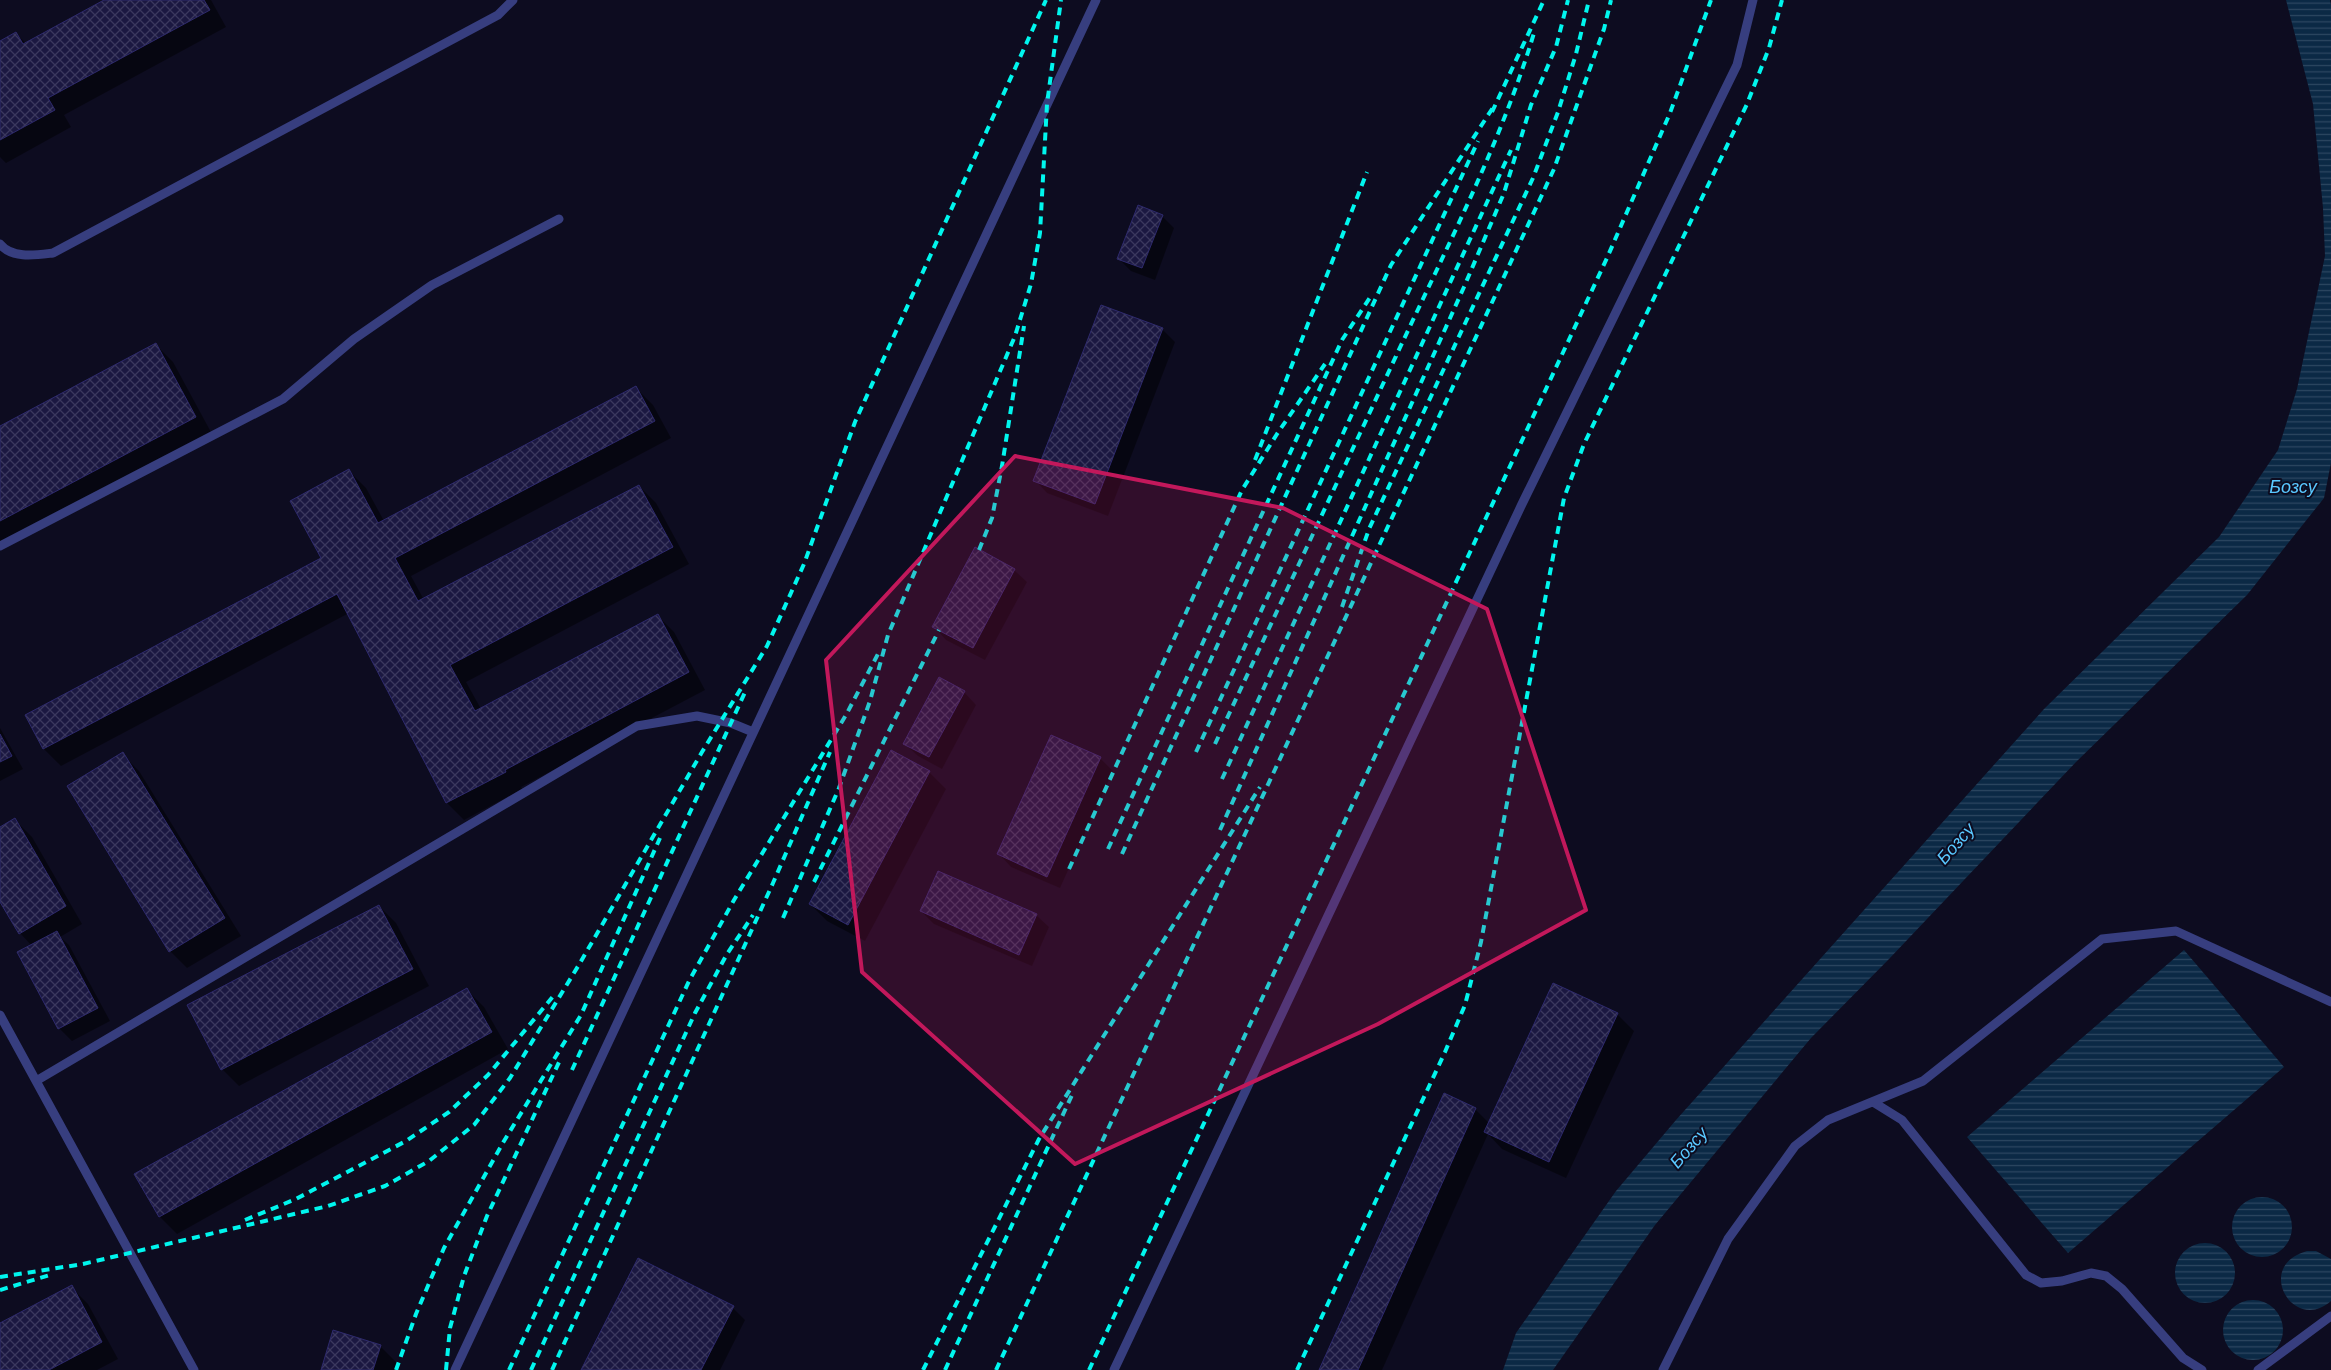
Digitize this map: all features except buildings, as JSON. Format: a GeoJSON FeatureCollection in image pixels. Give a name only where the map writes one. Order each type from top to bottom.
{"type":"FeatureCollection","features":[{"type":"Feature","properties":{"kind":"lane"},"geometry":{"type":"LineString","coordinates":[[2,249],[29,256],[53,253],[498,15],[513,0]]}},
{"type":"Feature","properties":{"kind":"lane"},"geometry":{"type":"LineString","coordinates":[[455,1370],[1096,0]]}},
{"type":"Feature","properties":{"kind":"lane"},"geometry":{"type":"LineString","coordinates":[[1114,1370],[1522,504],[1737,65],[1753,0]]}},
{"type":"Feature","properties":{"kind":"lane"},"geometry":{"type":"LineString","coordinates":[[0,546],[283,399],[354,339],[432,285],[560,219]]}},
{"type":"Feature","properties":{"kind":"lane"},"geometry":{"type":"LineString","coordinates":[[36,1080],[637,726],[697,716],[731,723],[754,732]]}},
{"type":"Feature","properties":{"kind":"lane"},"geometry":{"type":"LineString","coordinates":[[1663,1370],[1728,1239],[1795,1146],[1828,1120],[1923,1081],[2102,939],[2176,931],[2331,1002]]}},
{"type":"Feature","properties":{"kind":"lane"},"geometry":{"type":"LineString","coordinates":[[0,1015],[194,1370]]}},
{"type":"Feature","properties":{"kind":"lane"},"geometry":{"type":"LineString","coordinates":[[1873,1102],[1902,1120],[2026,1275],[2041,1283],[2062,1281],[2091,1273],[2106,1276],[2122,1289],[2183,1358],[2202,1370]]}},
{"type":"Feature","properties":{"kind":"lane"},"geometry":{"type":"LineString","coordinates":[[2258,1370],[2331,1316]]}},
{"type":"Feature","properties":{"kind":"highlighted area"},"geometry":{"type":"Polygon","coordinates":[[[1015,456],[1283,508],[1487,609],[1586,910],[1378,1024],[1075,1164],[862,972],[826,660],[1015,456]]]}},
{"type":"Feature","properties":{"kind":"water","name":"Бозсу"},"geometry":{"type":"Polygon","coordinates":[[[2286,0],[2330,0],[2331,5],[2331,463],[2324,498],[2247,595],[2076,762],[1889,959],[1811,1038],[1655,1225],[1553,1370],[1503,1370],[1516,1333],[1616,1191],[1676,1120],[2044,709],[2219,537],[2278,450],[2297,389],[2325,256],[2323,208],[2313,104],[2286,0]]]}},
{"type":"Feature","properties":{"kind":"water"},"geometry":{"type":"Polygon","coordinates":[[[2184,950],[2284,1067],[2068,1253],[1967,1137],[2184,950]]]}},
{"type":"Feature","properties":{"kind":"water"},"geometry":{"type":"Polygon","coordinates":[[[2262,1197],[2278,1202],[2283,1206],[2287,1211],[2292,1227],[2287,1243],[2283,1248],[2278,1252],[2262,1257],[2246,1252],[2241,1248],[2237,1243],[2232,1227],[2237,1211],[2241,1206],[2246,1202],[2262,1197]]]}},
{"type":"Feature","properties":{"kind":"water"},"geometry":{"type":"Polygon","coordinates":[[[2205,1243],[2221,1248],[2226,1252],[2230,1257],[2235,1273],[2230,1289],[2226,1294],[2221,1298],[2205,1303],[2189,1298],[2184,1294],[2180,1289],[2175,1273],[2180,1257],[2184,1252],[2189,1248],[2205,1243]]]}},
{"type":"Feature","properties":{"kind":"water"},"geometry":{"type":"Polygon","coordinates":[[[2307,1251],[2316,1251],[2331,1259],[2331,1301],[2317,1309],[2304,1309],[2293,1304],[2285,1294],[2281,1282],[2283,1270],[2291,1259],[2307,1251]]]}},
{"type":"Feature","properties":{"kind":"water"},"geometry":{"type":"Polygon","coordinates":[[[2253,1300],[2269,1305],[2274,1309],[2278,1314],[2283,1330],[2278,1346],[2274,1351],[2269,1355],[2253,1360],[2237,1355],[2232,1351],[2228,1346],[2223,1330],[2228,1314],[2232,1309],[2237,1305],[2253,1300]]]}},
{"type":"Feature","properties":{"kind":"railway"},"geometry":{"type":"LineString","coordinates":[[0,1277],[83,1264],[328,1206],[385,1186],[429,1161],[474,1125],[510,1078],[580,963],[702,752],[767,646],[804,564],[855,422],[1046,0]]}},
{"type":"Feature","properties":{"kind":"railway"},"geometry":{"type":"LineString","coordinates":[[783,918],[839,788],[870,701],[888,635],[1015,336],[1031,284],[1040,233],[1047,104],[1061,0]]}},
{"type":"Feature","properties":{"kind":"railway"},"geometry":{"type":"LineString","coordinates":[[1492,112],[1544,0]]}},
{"type":"Feature","properties":{"kind":"railway"},"geometry":{"type":"LineString","coordinates":[[1220,830],[1464,287],[1504,193],[1531,105],[1556,47],[1568,0]]}},
{"type":"Feature","properties":{"kind":"railway"},"geometry":{"type":"LineString","coordinates":[[1342,607],[1369,529],[1533,178],[1558,112],[1576,54],[1589,0]]}},
{"type":"Feature","properties":{"kind":"railway"},"geometry":{"type":"LineString","coordinates":[[996,1370],[1554,169],[1604,29],[1611,0]]}},
{"type":"Feature","properties":{"kind":"railway"},"geometry":{"type":"LineString","coordinates":[[1089,1370],[1607,258],[1670,113],[1711,0]]}},
{"type":"Feature","properties":{"kind":"railway"},"geometry":{"type":"LineString","coordinates":[[1297,1370],[1465,1005],[1481,942],[1564,498],[1584,444],[1747,104],[1769,48],[1782,0]]}},
{"type":"Feature","properties":{"kind":"railway"},"geometry":{"type":"LineString","coordinates":[[1215,744],[1475,188],[1507,111],[1534,33]]}},
{"type":"Feature","properties":{"kind":"railway"},"geometry":{"type":"LineString","coordinates":[[1122,854],[1391,265],[1494,106]]}},
{"type":"Feature","properties":{"kind":"railway"},"geometry":{"type":"LineString","coordinates":[[1196,752],[1478,141]]}},
{"type":"Feature","properties":{"kind":"railway"},"geometry":{"type":"LineString","coordinates":[[1222,779],[1511,150]]}},
{"type":"Feature","properties":{"kind":"railway"},"geometry":{"type":"LineString","coordinates":[[1255,460],[1367,172]]}},
{"type":"Feature","properties":{"kind":"railway"},"geometry":{"type":"LineString","coordinates":[[1108,849],[1342,340],[1371,296]]}},
{"type":"Feature","properties":{"kind":"railway"},"geometry":{"type":"LineString","coordinates":[[979,550],[992,518],[1024,326]]}},
{"type":"Feature","properties":{"kind":"railway"},"geometry":{"type":"LineString","coordinates":[[1069,869],[1242,490],[1277,434],[1325,364]]}},
{"type":"Feature","properties":{"kind":"railway"},"geometry":{"type":"LineString","coordinates":[[814,882],[939,630]]}},
{"type":"Feature","properties":{"kind":"railway"},"geometry":{"type":"LineString","coordinates":[[509,1370],[689,981],[734,900],[846,715],[879,652]]}},
{"type":"Feature","properties":{"kind":"railway"},"geometry":{"type":"LineString","coordinates":[[572,1070],[746,690]]}},
{"type":"Feature","properties":{"kind":"railway"},"geometry":{"type":"LineString","coordinates":[[552,1370],[773,883],[830,752]]}},
{"type":"Feature","properties":{"kind":"railway"},"geometry":{"type":"LineString","coordinates":[[923,1370],[1039,1139],[1260,787]]}},
{"type":"Feature","properties":{"kind":"railway"},"geometry":{"type":"LineString","coordinates":[[396,1370],[416,1314],[444,1248],[504,1141],[581,1015],[660,838]]}},
{"type":"Feature","properties":{"kind":"railway"},"geometry":{"type":"LineString","coordinates":[[531,1370],[695,1013],[727,954],[753,915]]}},
{"type":"Feature","properties":{"kind":"railway"},"geometry":{"type":"LineString","coordinates":[[245,1220],[296,1199],[406,1141],[449,1112],[488,1075],[555,994]]}},
{"type":"Feature","properties":{"kind":"railway"},"geometry":{"type":"LineString","coordinates":[[446,1370],[450,1328],[464,1276],[487,1216],[560,1060]]}},
{"type":"Feature","properties":{"kind":"railway"},"geometry":{"type":"LineString","coordinates":[[945,1370],[1072,1095]]}},
{"type":"Feature","properties":{"kind":"railway"},"geometry":{"type":"LineString","coordinates":[[0,1290],[50,1275]]}}]}
